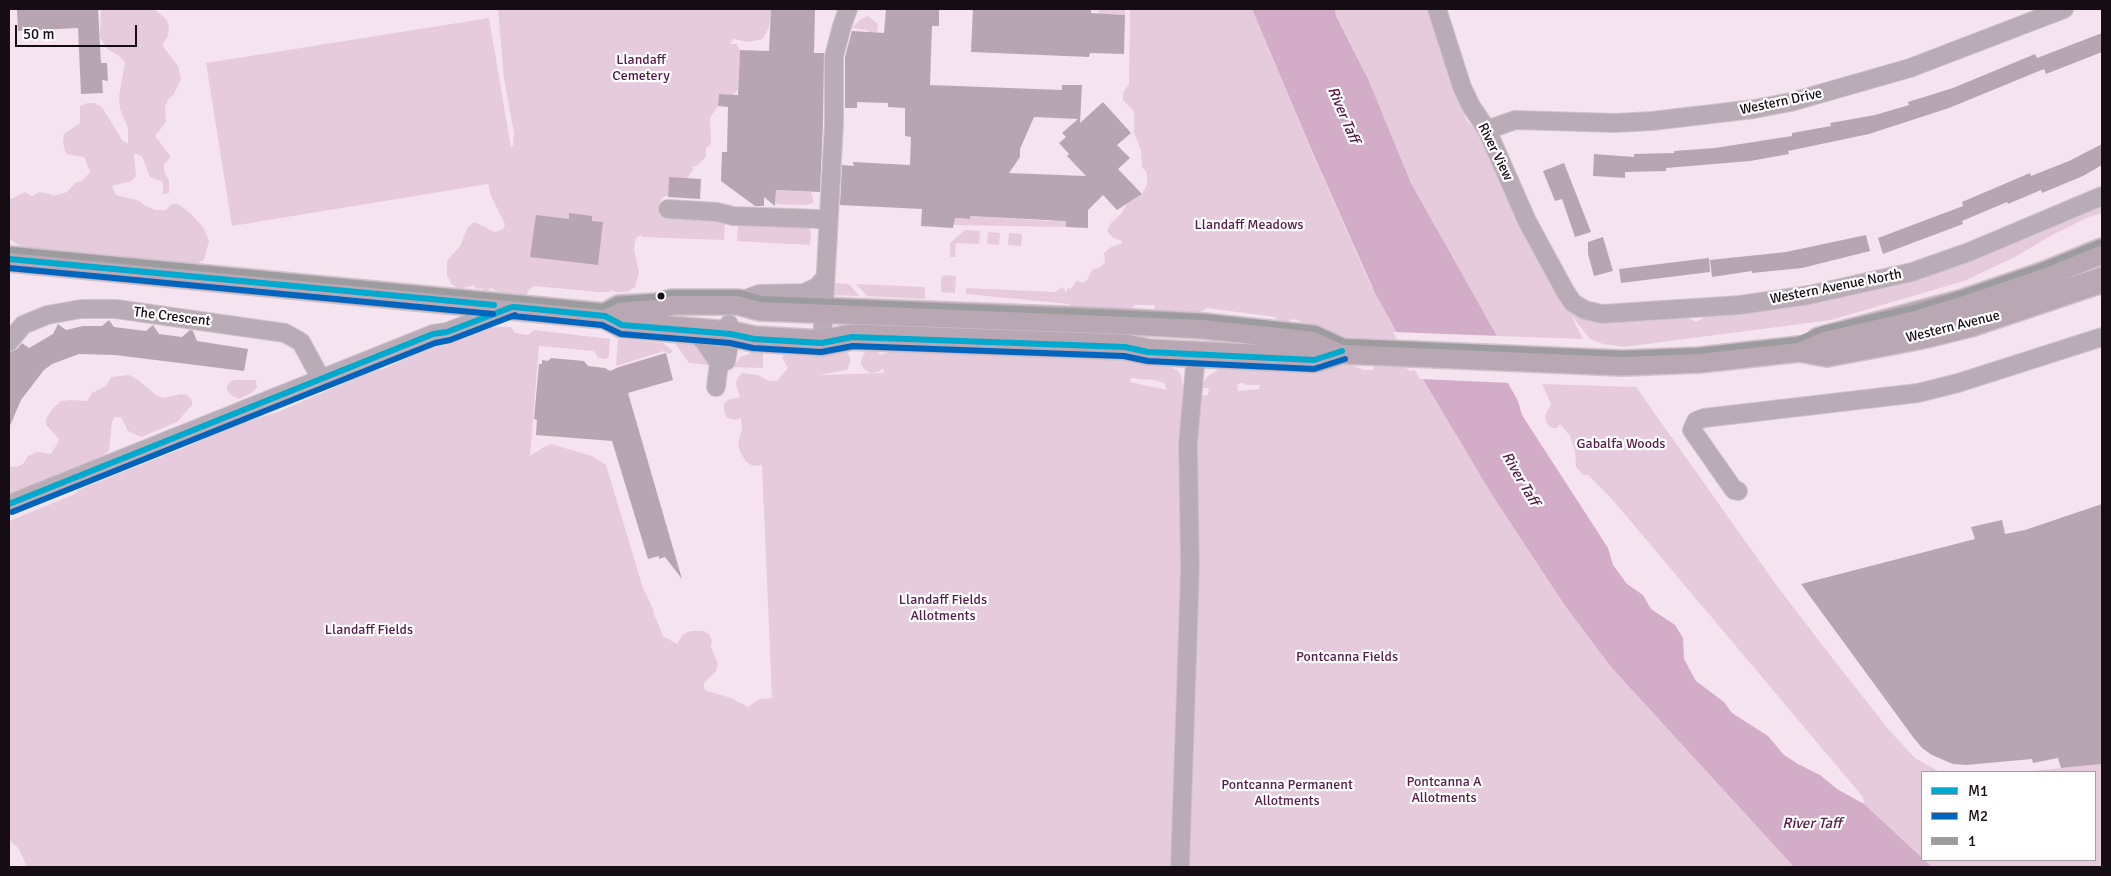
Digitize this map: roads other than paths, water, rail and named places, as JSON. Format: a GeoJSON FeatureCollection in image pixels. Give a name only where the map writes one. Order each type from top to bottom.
{"type":"FeatureCollection","features":[{"type":"Feature","properties":{"kind":"highway","name":"Western Avenue"},"geometry":{"type":"LineString","coordinates":[[1799,349],[1826,338],[1916,316],[1963,302],[2045,274],[2102,251]]}},
{"type":"Feature","properties":{"kind":"highway","name":"Western Avenue"},"geometry":{"type":"LineString","coordinates":[[9,260],[605,316],[622,325],[731,334],[754,339],[822,343],[852,337],[1125,347],[1148,352],[1314,360],[1342,351],[1542,360],[1662,362],[1799,349],[1827,354],[1922,336],[1971,324],[2102,280]]}},
{"type":"Feature","properties":{"kind":"highway","name":"Western Avenue"},"geometry":{"type":"LineString","coordinates":[[605,316],[620,308],[656,306],[672,302],[738,302],[760,308],[1204,326],[1314,338],[1342,351]]}},
{"type":"Feature","properties":{"kind":"street"},"geometry":{"type":"LineString","coordinates":[[822,343],[824,279],[834,132],[834,56],[848,9]]}},
{"type":"Feature","properties":{"kind":"street","name":"River View"},"geometry":{"type":"LineString","coordinates":[[1437,9],[1462,87],[1471,106],[1487,130],[1527,221],[1565,291]]}},
{"type":"Feature","properties":{"kind":"street","name":"Western Drive"},"geometry":{"type":"LineString","coordinates":[[1487,130],[1516,120],[1615,123],[1754,110],[1791,102],[1910,68],[2064,9]]}},
{"type":"Feature","properties":{"kind":"street","name":"Western Avenue North"},"geometry":{"type":"LineString","coordinates":[[1565,291],[1573,302],[1585,310],[1602,314],[1740,305],[1809,295],[1912,272],[1969,252],[2102,196]]}},
{"type":"Feature","properties":{"kind":"street"},"geometry":{"type":"LineString","coordinates":[[668,209],[716,212],[733,216],[818,219],[828,222]]}},
{"type":"Feature","properties":{"kind":"street"},"geometry":{"type":"LineString","coordinates":[[738,302],[759,294],[804,293],[817,287],[824,279]]}},
{"type":"Feature","properties":{"kind":"street"},"geometry":{"type":"LineString","coordinates":[[656,306],[675,318],[726,322],[731,328],[731,334],[726,361],[719,363]]}},
{"type":"Feature","properties":{"kind":"street"},"geometry":{"type":"LineString","coordinates":[[9,504],[433,334],[447,332],[512,307]]}},
{"type":"Feature","properties":{"kind":"street","name":"The Crescent"},"geometry":{"type":"LineString","coordinates":[[9,342],[23,325],[47,315],[81,309],[116,309],[285,333],[301,342],[321,379]]}},
{"type":"Feature","properties":{"kind":"street"},"geometry":{"type":"LineString","coordinates":[[692,330],[704,341],[719,363],[716,388]]}},
{"type":"Feature","properties":{"kind":"street"},"geometry":{"type":"LineString","coordinates":[[1738,491],[1734,490],[1692,430],[1696,421],[1704,418],[1918,392],[1958,383],[2102,337]]}},
{"type":"Feature","properties":{"kind":"street"},"geometry":{"type":"LineString","coordinates":[[1180,867],[1190,569],[1188,444],[1196,354]]}},
{"type":"Feature","properties":{"kind":"water","name":"River Taff"},"geometry":{"type":"Polygon","coordinates":[[[1252,9],[1335,9],[1336,16],[1369,81],[1411,183],[1497,336],[1508,383],[1518,401],[1522,415],[1608,548],[1613,565],[1627,584],[1643,595],[1651,609],[1675,625],[1683,638],[1684,659],[1696,681],[1724,702],[1732,713],[1768,736],[1784,755],[1820,775],[1837,789],[1864,804],[1921,857],[1921,861],[1926,861],[1932,867],[1794,867],[1611,667],[1566,607],[1491,493],[1423,379],[1375,293],[1252,9]]]}},
{"type":"Feature","properties":{"kind":"park label","name":"Llandaff Cemetery"},"geometry":{"type":"Point","coordinates":[641,68]}},
{"type":"Feature","properties":{"kind":"park label","name":"Llandaff Meadows"},"geometry":{"type":"Point","coordinates":[1249,225]}},
{"type":"Feature","properties":{"kind":"park label","name":"Gabalfa Woods"},"geometry":{"type":"Point","coordinates":[1621,444]}},
{"type":"Feature","properties":{"kind":"park label","name":"Llandaff Fields Allotments"},"geometry":{"type":"Point","coordinates":[943,608]}},
{"type":"Feature","properties":{"kind":"park label","name":"Llandaff Fields"},"geometry":{"type":"Point","coordinates":[369,630]}},
{"type":"Feature","properties":{"kind":"park label","name":"Pontcanna Fields"},"geometry":{"type":"Point","coordinates":[1347,657]}},
{"type":"Feature","properties":{"kind":"park label","name":"Pontcanna A Allotments"},"geometry":{"type":"Point","coordinates":[1444,790]}},
{"type":"Feature","properties":{"kind":"park label","name":"Pontcanna Permanent Allotments"},"geometry":{"type":"Point","coordinates":[1287,794]}}]}
